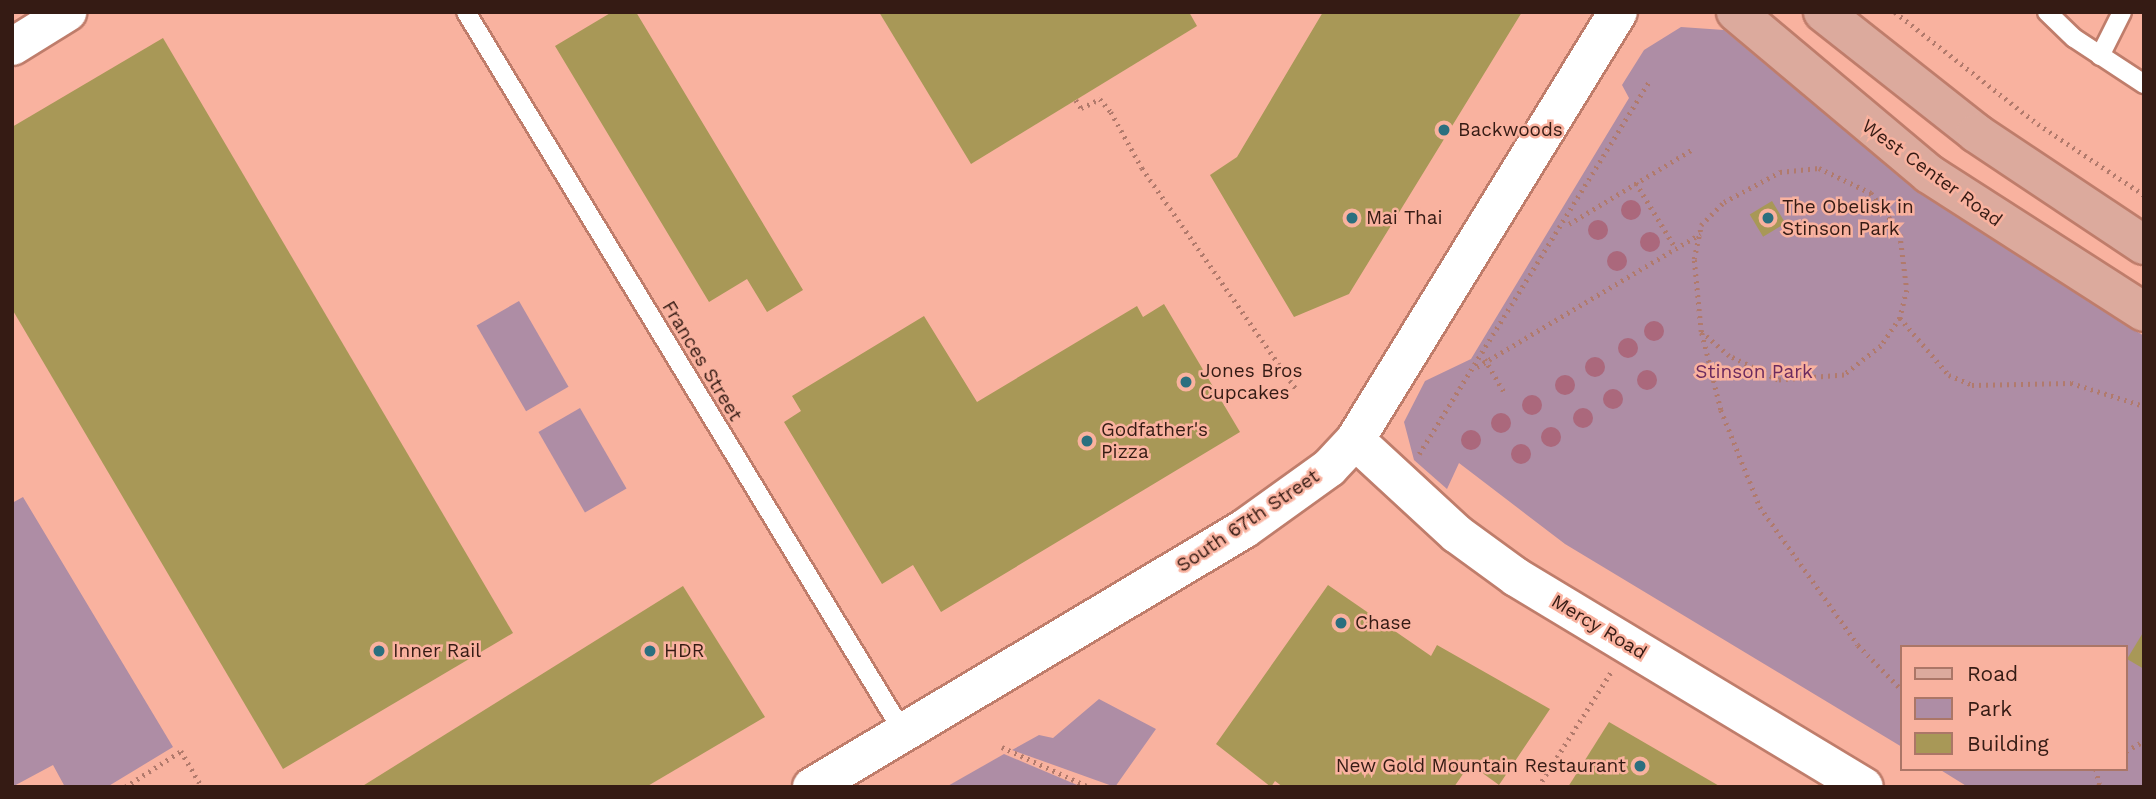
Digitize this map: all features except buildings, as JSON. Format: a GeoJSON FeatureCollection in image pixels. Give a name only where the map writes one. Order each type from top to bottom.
{"type":"FeatureCollection","features":[{"type":"Feature","properties":{"kind":"main road","name":"South 67th Street"},"geometry":{"type":"LineString","coordinates":[[812,787],[1244,529],[1329,468],[1355,440],[1618,12]]}},
{"type":"Feature","properties":{"kind":"main road","name":"West Center Road"},"geometry":{"type":"LineString","coordinates":[[1736,12],[1929,174],[2144,312]]}},
{"type":"Feature","properties":{"kind":"main road"},"geometry":{"type":"LineString","coordinates":[[1822,12],[1976,133],[2144,245]]}},
{"type":"Feature","properties":{"kind":"main road","name":"Mercy Road"},"geometry":{"type":"LineString","coordinates":[[1355,440],[1457,534],[1629,645],[1864,787]]}},
{"type":"Feature","properties":{"kind":"street"},"geometry":{"type":"LineString","coordinates":[[12,46],[67,12]]}},
{"type":"Feature","properties":{"kind":"lane","name":"Frances Street"},"geometry":{"type":"LineString","coordinates":[[466,12],[903,732]]}},
{"type":"Feature","properties":{"kind":"lane"},"geometry":{"type":"LineString","coordinates":[[2047,12],[2100,56],[2144,84]]}},
{"type":"Feature","properties":{"kind":"lane"},"geometry":{"type":"LineString","coordinates":[[2100,56],[2122,12]]}},
{"type":"Feature","properties":{"kind":"path"},"geometry":{"type":"LineString","coordinates":[[1895,12],[2038,124],[2144,195]]}},
{"type":"Feature","properties":{"kind":"path"},"geometry":{"type":"LineString","coordinates":[[1417,457],[1484,359],[1650,80]]}},
{"type":"Feature","properties":{"kind":"path"},"geometry":{"type":"LineString","coordinates":[[1076,100],[1081,108],[1100,99],[1111,112],[1149,178],[1297,390]]}},
{"type":"Feature","properties":{"kind":"path"},"geometry":{"type":"LineString","coordinates":[[1566,225],[1691,150]]}},
{"type":"Feature","properties":{"kind":"path"},"geometry":{"type":"LineString","coordinates":[[1484,359],[1700,234],[1724,202],[1754,183],[1780,172],[1819,168],[1871,193],[1900,234],[1908,269],[1900,318],[1881,346],[1844,375],[1815,382],[1778,380],[1750,369],[1702,332]]}},
{"type":"Feature","properties":{"kind":"path"},"geometry":{"type":"LineString","coordinates":[[1636,183],[1675,247]]}},
{"type":"Feature","properties":{"kind":"path"},"geometry":{"type":"LineString","coordinates":[[1700,234],[1693,290],[1702,332],[1721,410],[1760,507],[1847,630],[1900,688]]}},
{"type":"Feature","properties":{"kind":"path"},"geometry":{"type":"LineString","coordinates":[[1900,318],[1949,375],[1972,385],[2071,383],[2144,406]]}},
{"type":"Feature","properties":{"kind":"path"},"geometry":{"type":"LineString","coordinates":[[1484,359],[1504,392]]}},
{"type":"Feature","properties":{"kind":"path"},"geometry":{"type":"LineString","coordinates":[[1538,787],[1629,645]]}},
{"type":"Feature","properties":{"kind":"path"},"geometry":{"type":"LineString","coordinates":[[2128,750],[2144,741]]}},
{"type":"Feature","properties":{"kind":"path"},"geometry":{"type":"LineString","coordinates":[[1002,747],[1089,787]]}},
{"type":"Feature","properties":{"kind":"path"},"geometry":{"type":"LineString","coordinates":[[124,787],[181,751],[202,787]]}},
{"type":"Feature","properties":{"kind":"green space","name":"Stinson Park"},"geometry":{"type":"Polygon","coordinates":[[[1681,27],[1724,30],[1890,168],[2144,336],[2144,787],[1968,787],[1942,771],[2128,771],[2128,645],[1900,645],[1900,746],[1565,544],[1459,463],[1447,489],[1414,460],[1404,422],[1425,381],[1471,359],[1629,98],[1622,85],[1644,50],[1681,27]]]}},
{"type":"Feature","properties":{"kind":"green space"},"geometry":{"type":"Polygon","coordinates":[[[519,301],[568,387],[526,411],[477,326],[519,301]]]}},
{"type":"Feature","properties":{"kind":"green space"},"geometry":{"type":"Polygon","coordinates":[[[580,408],[626,489],[585,513],[538,432],[580,408]]]}},
{"type":"Feature","properties":{"kind":"green space"},"geometry":{"type":"Polygon","coordinates":[[[23,497],[173,747],[107,787],[65,787],[53,765],[12,787],[12,503],[23,497]]]}},
{"type":"Feature","properties":{"kind":"green space"},"geometry":{"type":"Polygon","coordinates":[[[1099,699],[1156,729],[1115,787],[1012,750],[1039,735],[1053,738],[1099,699]]]}},
{"type":"Feature","properties":{"kind":"green space"},"geometry":{"type":"Polygon","coordinates":[[[1004,754],[1082,787],[946,787],[1004,754]]]}},
{"type":"Feature","properties":{"kind":"place","name":"Backwoods"},"geometry":{"type":"Point","coordinates":[1444,130]}},
{"type":"Feature","properties":{"kind":"place","name":"Mai Thai"},"geometry":{"type":"Point","coordinates":[1352,218]}},
{"type":"Feature","properties":{"kind":"place","name":"The Obelisk in Stinson Park"},"geometry":{"type":"Point","coordinates":[1768,218]}},
{"type":"Feature","properties":{"kind":"place","name":"Jones Bros Cupcakes"},"geometry":{"type":"Point","coordinates":[1186,382]}},
{"type":"Feature","properties":{"kind":"place","name":"Godfather's Pizza"},"geometry":{"type":"Point","coordinates":[1087,441]}},
{"type":"Feature","properties":{"kind":"place","name":"Chase"},"geometry":{"type":"Point","coordinates":[1341,623]}},
{"type":"Feature","properties":{"kind":"place","name":"Inner Rail"},"geometry":{"type":"Point","coordinates":[379,651]}},
{"type":"Feature","properties":{"kind":"place","name":"HDR"},"geometry":{"type":"Point","coordinates":[650,651]}},
{"type":"Feature","properties":{"kind":"place","name":"New Gold Mountain Restaurant"},"geometry":{"type":"Point","coordinates":[1640,766]}}]}
